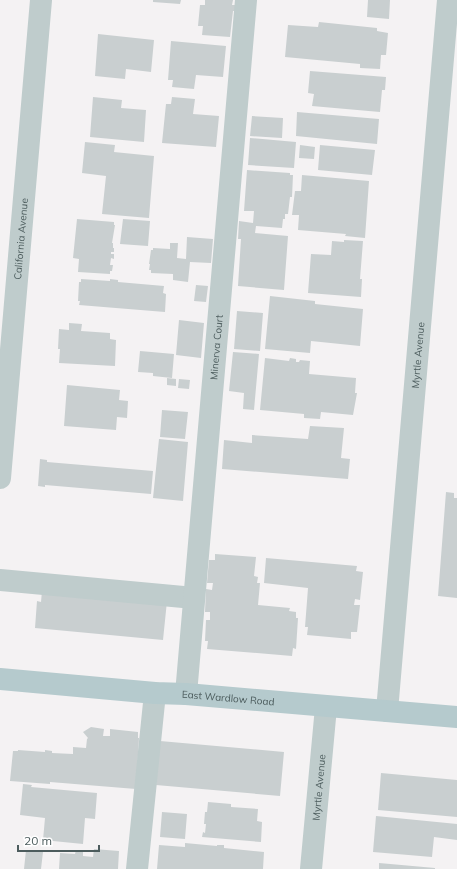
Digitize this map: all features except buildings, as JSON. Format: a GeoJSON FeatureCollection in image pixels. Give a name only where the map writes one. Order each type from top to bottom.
{"type":"FeatureCollection","features":[{"type":"Feature","properties":{"kind":"main road","name":"East Wardlow Road"},"geometry":{"type":"LineString","coordinates":[[0,679],[457,717]]}},
{"type":"Feature","properties":{"kind":"street","name":"California Avenue"},"geometry":{"type":"LineString","coordinates":[[0,466],[41,0]]}},
{"type":"Feature","properties":{"kind":"street","name":"Minerva Court"},"geometry":{"type":"LineString","coordinates":[[186,694],[246,0]]}},
{"type":"Feature","properties":{"kind":"street","name":"Myrtle Avenue"},"geometry":{"type":"LineString","coordinates":[[388,711],[451,24],[448,0]]}},
{"type":"Feature","properties":{"kind":"street"},"geometry":{"type":"LineString","coordinates":[[0,580],[194,598]]}},
{"type":"Feature","properties":{"kind":"street"},"geometry":{"type":"LineString","coordinates":[[138,869],[155,693]]}},
{"type":"Feature","properties":{"kind":"street","name":"Myrtle Avenue"},"geometry":{"type":"LineString","coordinates":[[311,869],[326,707]]}}]}
